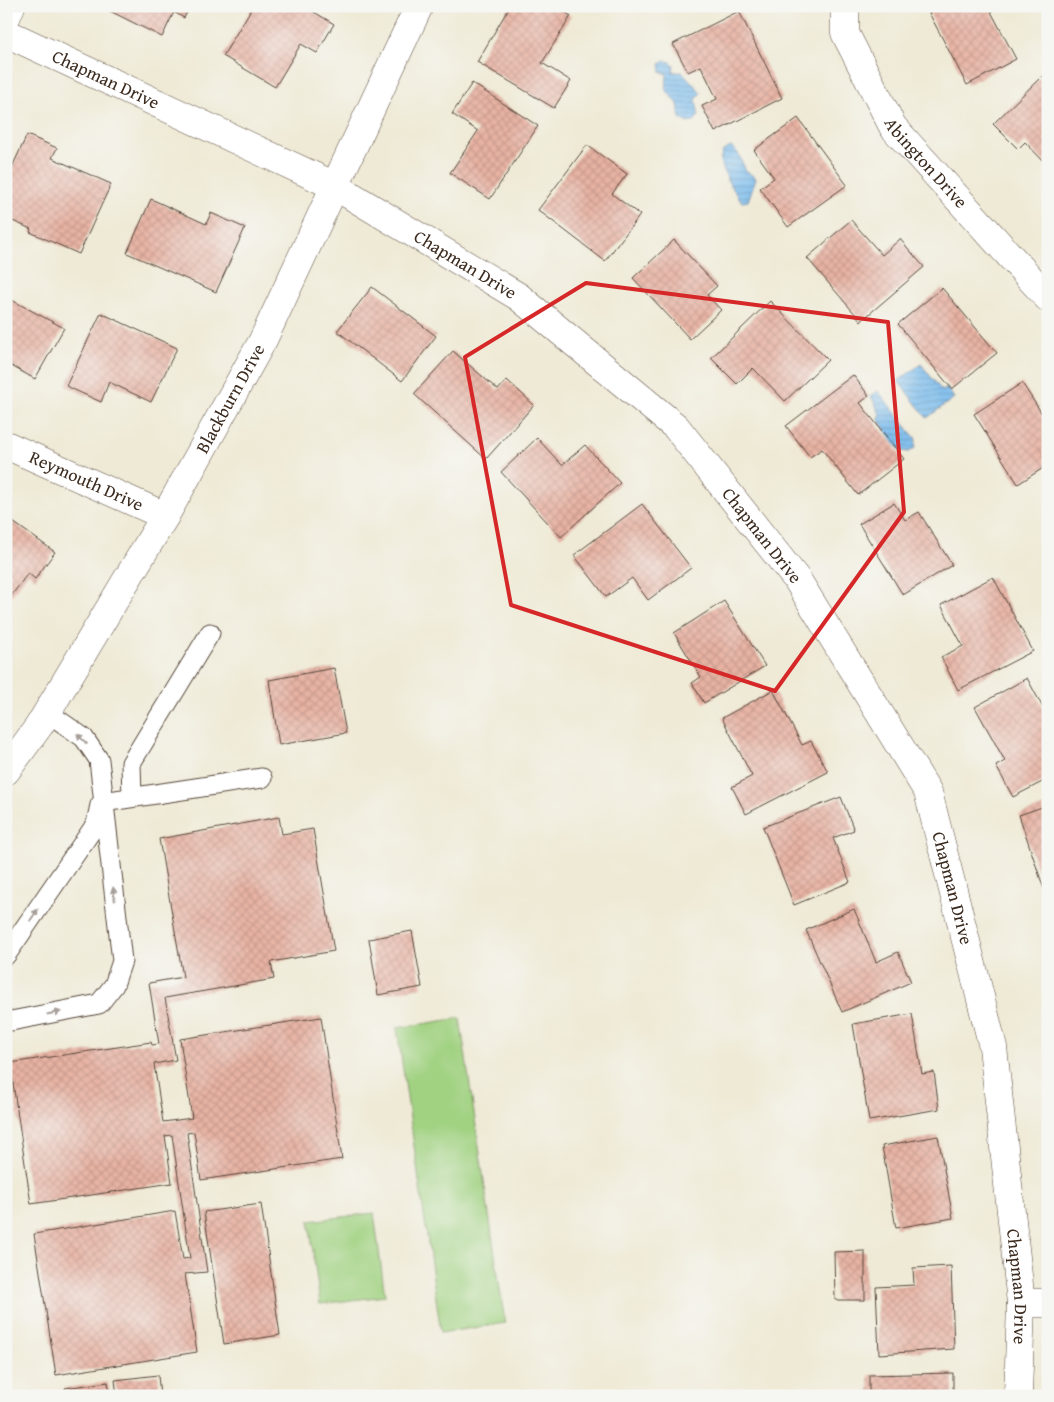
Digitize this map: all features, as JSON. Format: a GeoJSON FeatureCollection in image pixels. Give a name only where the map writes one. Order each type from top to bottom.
{"type":"FeatureCollection","features":[{"type":"Feature","properties":{"kind":"street"},"geometry":{"type":"LineString","coordinates":[[6,18],[11,6]]}},
{"type":"Feature","properties":{"kind":"street","name":"Blackburn Drive"},"geometry":{"type":"LineString","coordinates":[[6,771],[47,712],[165,516],[263,340],[419,6]]}},
{"type":"Feature","properties":{"kind":"street","name":"Abington Drive"},"geometry":{"type":"LineString","coordinates":[[845,6],[845,33],[893,127],[1048,298]]}},
{"type":"Feature","properties":{"kind":"street","name":"Chapman Drive"},"geometry":{"type":"LineString","coordinates":[[6,33],[335,186],[520,297],[676,427],[798,581],[928,792],[993,1047],[1021,1303],[1018,1396]]}},
{"type":"Feature","properties":{"kind":"street","name":"Reymouth Drive"},"geometry":{"type":"LineString","coordinates":[[6,445],[165,516]]}},
{"type":"Feature","properties":{"kind":"street"},"geometry":{"type":"LineString","coordinates":[[1021,1303],[1048,1303]]}},
{"type":"Feature","properties":{"kind":"lane"},"geometry":{"type":"LineString","coordinates":[[132,797],[131,763],[210,632]]}},
{"type":"Feature","properties":{"kind":"lane"},"geometry":{"type":"LineString","coordinates":[[6,1022],[99,1004],[114,985],[122,961],[99,760],[84,738],[47,712]]}},
{"type":"Feature","properties":{"kind":"lane"},"geometry":{"type":"LineString","coordinates":[[103,798],[132,797],[262,778]]}},
{"type":"Feature","properties":{"kind":"lane"},"geometry":{"type":"LineString","coordinates":[[6,956],[96,824],[103,798]]}},
{"type":"Feature","properties":{"kind":"highlighted area"},"geometry":{"type":"Polygon","coordinates":[[[586,283],[888,322],[904,512],[775,691],[511,605],[465,357],[586,283]]]}},
{"type":"Feature","properties":{"kind":"green space"},"geometry":{"type":"Polygon","coordinates":[[[460,1018],[505,1323],[441,1333],[397,1028],[460,1018]]]}},
{"type":"Feature","properties":{"kind":"green space"},"geometry":{"type":"Polygon","coordinates":[[[374,1213],[385,1296],[320,1304],[309,1221],[374,1213]]]}},
{"type":"Feature","properties":{"kind":"water"},"geometry":{"type":"Polygon","coordinates":[[[665,61],[671,62],[674,65],[673,72],[682,72],[701,92],[696,100],[699,116],[694,121],[688,123],[680,118],[678,104],[666,90],[667,74],[661,72],[660,64],[665,61]]]}},
{"type":"Feature","properties":{"kind":"water"},"geometry":{"type":"Polygon","coordinates":[[[731,147],[738,153],[746,171],[756,178],[748,201],[742,202],[729,183],[720,161],[723,151],[731,147]]]}},
{"type":"Feature","properties":{"kind":"water"},"geometry":{"type":"Polygon","coordinates":[[[921,364],[942,391],[947,388],[954,398],[927,418],[898,381],[921,364]]]}},
{"type":"Feature","properties":{"kind":"water"},"geometry":{"type":"Polygon","coordinates":[[[878,391],[916,439],[915,448],[909,452],[901,451],[879,421],[880,414],[871,396],[878,391]]]}},
{"type":"Feature","properties":{"kind":"building"},"geometry":{"type":"Polygon","coordinates":[[[110,6],[190,6],[184,18],[174,12],[162,37],[108,10],[110,6]]]}},
{"type":"Feature","properties":{"kind":"building"},"geometry":{"type":"Polygon","coordinates":[[[253,6],[304,6],[334,24],[317,53],[301,44],[275,87],[223,56],[253,6]]]}},
{"type":"Feature","properties":{"kind":"building"},"geometry":{"type":"Polygon","coordinates":[[[510,6],[555,6],[571,16],[542,63],[571,81],[554,108],[477,62],[510,6]]]}},
{"type":"Feature","properties":{"kind":"building"},"geometry":{"type":"Polygon","coordinates":[[[942,6],[988,6],[1016,59],[967,85],[929,13],[942,6]]]}},
{"type":"Feature","properties":{"kind":"building"},"geometry":{"type":"Polygon","coordinates":[[[739,11],[782,98],[715,132],[702,106],[717,99],[701,66],[688,72],[673,44],[739,11]]]}},
{"type":"Feature","properties":{"kind":"building"},"geometry":{"type":"Polygon","coordinates":[[[1042,76],[1048,82],[1048,166],[1025,142],[1018,149],[993,124],[1042,76]]]}},
{"type":"Feature","properties":{"kind":"building"},"geometry":{"type":"Polygon","coordinates":[[[472,83],[538,126],[490,199],[450,173],[478,131],[452,114],[472,83]]]}},
{"type":"Feature","properties":{"kind":"building"},"geometry":{"type":"Polygon","coordinates":[[[798,118],[847,185],[788,227],[760,188],[774,178],[754,150],[798,118]]]}},
{"type":"Feature","properties":{"kind":"building"},"geometry":{"type":"Polygon","coordinates":[[[27,135],[57,148],[52,158],[111,184],[79,254],[30,232],[31,229],[6,218],[6,180],[27,135]]]}},
{"type":"Feature","properties":{"kind":"building"},"geometry":{"type":"Polygon","coordinates":[[[587,145],[627,174],[612,194],[640,215],[605,261],[538,210],[587,145]]]}},
{"type":"Feature","properties":{"kind":"building"},"geometry":{"type":"Polygon","coordinates":[[[151,199],[206,224],[211,213],[245,228],[216,292],[127,253],[151,199]]]}},
{"type":"Feature","properties":{"kind":"building"},"geometry":{"type":"Polygon","coordinates":[[[851,220],[882,255],[900,239],[924,267],[861,321],[807,258],[851,220]]]}},
{"type":"Feature","properties":{"kind":"building"},"geometry":{"type":"Polygon","coordinates":[[[674,240],[717,286],[707,295],[721,310],[690,339],[633,278],[674,240]]]}},
{"type":"Feature","properties":{"kind":"building"},"geometry":{"type":"Polygon","coordinates":[[[372,287],[436,336],[402,381],[337,331],[372,287]]]}},
{"type":"Feature","properties":{"kind":"building"},"geometry":{"type":"Polygon","coordinates":[[[942,288],[997,353],[952,389],[898,324],[942,288]]]}},
{"type":"Feature","properties":{"kind":"building"},"geometry":{"type":"Polygon","coordinates":[[[6,297],[64,328],[35,379],[6,363],[6,297]]]}},
{"type":"Feature","properties":{"kind":"building"},"geometry":{"type":"Polygon","coordinates":[[[770,301],[828,360],[785,401],[753,368],[737,384],[711,358],[770,301]]]}},
{"type":"Feature","properties":{"kind":"building"},"geometry":{"type":"Polygon","coordinates":[[[101,313],[177,348],[151,402],[109,382],[101,402],[66,386],[101,313]]]}},
{"type":"Feature","properties":{"kind":"building"},"geometry":{"type":"Polygon","coordinates":[[[453,351],[498,390],[507,380],[534,405],[486,459],[414,394],[453,351]]]}},
{"type":"Feature","properties":{"kind":"building"},"geometry":{"type":"Polygon","coordinates":[[[853,375],[869,396],[860,403],[904,459],[858,495],[822,449],[810,457],[786,426],[853,375]]]}},
{"type":"Feature","properties":{"kind":"building"},"geometry":{"type":"Polygon","coordinates":[[[1022,383],[1048,423],[1048,465],[1018,484],[974,414],[1022,383]]]}},
{"type":"Feature","properties":{"kind":"building"},"geometry":{"type":"Polygon","coordinates":[[[537,438],[562,465],[585,445],[620,483],[561,537],[501,472],[537,438]]]}},
{"type":"Feature","properties":{"kind":"building"},"geometry":{"type":"Polygon","coordinates":[[[894,503],[905,520],[919,512],[952,565],[903,595],[859,524],[894,503]]]}},
{"type":"Feature","properties":{"kind":"building"},"geometry":{"type":"Polygon","coordinates":[[[642,504],[691,568],[648,600],[632,578],[606,597],[574,555],[642,504]]]}},
{"type":"Feature","properties":{"kind":"building"},"geometry":{"type":"Polygon","coordinates":[[[6,517],[55,552],[35,579],[28,573],[6,603],[6,517]]]}},
{"type":"Feature","properties":{"kind":"building"},"geometry":{"type":"Polygon","coordinates":[[[993,577],[1033,651],[958,690],[941,657],[963,646],[941,605],[993,577]]]}},
{"type":"Feature","properties":{"kind":"building"},"geometry":{"type":"Polygon","coordinates":[[[724,601],[765,666],[704,703],[692,683],[701,677],[674,633],[724,601]]]}},
{"type":"Feature","properties":{"kind":"building"},"geometry":{"type":"Polygon","coordinates":[[[334,668],[346,733],[279,745],[269,680],[334,668]]]}},
{"type":"Feature","properties":{"kind":"building"},"geometry":{"type":"Polygon","coordinates":[[[1027,678],[1048,717],[1048,779],[1013,797],[996,766],[1005,761],[975,707],[1027,678]]]}},
{"type":"Feature","properties":{"kind":"building"},"geometry":{"type":"Polygon","coordinates":[[[773,690],[802,745],[811,741],[828,772],[746,814],[732,787],[752,776],[722,718],[773,690]]]}},
{"type":"Feature","properties":{"kind":"building"},"geometry":{"type":"Polygon","coordinates":[[[841,797],[854,830],[833,838],[850,882],[794,905],[763,827],[841,797]]]}},
{"type":"Feature","properties":{"kind":"building"},"geometry":{"type":"Polygon","coordinates":[[[1048,805],[1048,894],[1046,895],[1019,815],[1048,805]]]}},
{"type":"Feature","properties":{"kind":"building"},"geometry":{"type":"Polygon","coordinates":[[[279,817],[282,834],[313,829],[334,951],[271,962],[274,979],[165,998],[176,1060],[154,1064],[163,1122],[192,1118],[180,1039],[321,1017],[342,1159],[201,1180],[194,1132],[187,1133],[207,1272],[185,1274],[197,1352],[56,1375],[34,1234],[175,1211],[183,1259],[190,1258],[172,1135],[165,1136],[172,1183],[31,1204],[10,1063],[151,1042],[152,1045],[159,1044],[149,983],[183,977],[159,839],[279,817]]]}},
{"type":"Feature","properties":{"kind":"building"},"geometry":{"type":"Polygon","coordinates":[[[854,909],[876,962],[898,952],[911,982],[842,1012],[806,930],[854,909]]]}},
{"type":"Feature","properties":{"kind":"building"},"geometry":{"type":"Polygon","coordinates":[[[412,931],[422,987],[378,995],[369,939],[412,931]]]}},
{"type":"Feature","properties":{"kind":"building"},"geometry":{"type":"Polygon","coordinates":[[[912,1014],[922,1074],[934,1072],[939,1109],[869,1121],[853,1024],[912,1014]]]}},
{"type":"Feature","properties":{"kind":"building"},"geometry":{"type":"Polygon","coordinates":[[[938,1136],[953,1218],[896,1228],[882,1146],[938,1136]]]}},
{"type":"Feature","properties":{"kind":"building"},"geometry":{"type":"Polygon","coordinates":[[[261,1204],[280,1335],[224,1344],[204,1212],[261,1204]]]}},
{"type":"Feature","properties":{"kind":"building"},"geometry":{"type":"Polygon","coordinates":[[[865,1251],[865,1300],[835,1300],[834,1252],[865,1251]]]}},
{"type":"Feature","properties":{"kind":"building"},"geometry":{"type":"Polygon","coordinates":[[[951,1266],[954,1349],[879,1354],[876,1287],[914,1285],[913,1268],[951,1266]]]}},
{"type":"Feature","properties":{"kind":"building"},"geometry":{"type":"Polygon","coordinates":[[[953,1373],[953,1396],[869,1396],[869,1375],[953,1373]]]}},
{"type":"Feature","properties":{"kind":"building"},"geometry":{"type":"Polygon","coordinates":[[[158,1375],[160,1396],[117,1396],[115,1380],[158,1375]]]}},
{"type":"Feature","properties":{"kind":"building"},"geometry":{"type":"Polygon","coordinates":[[[108,1382],[110,1396],[66,1396],[65,1388],[108,1382]]]}}]}
